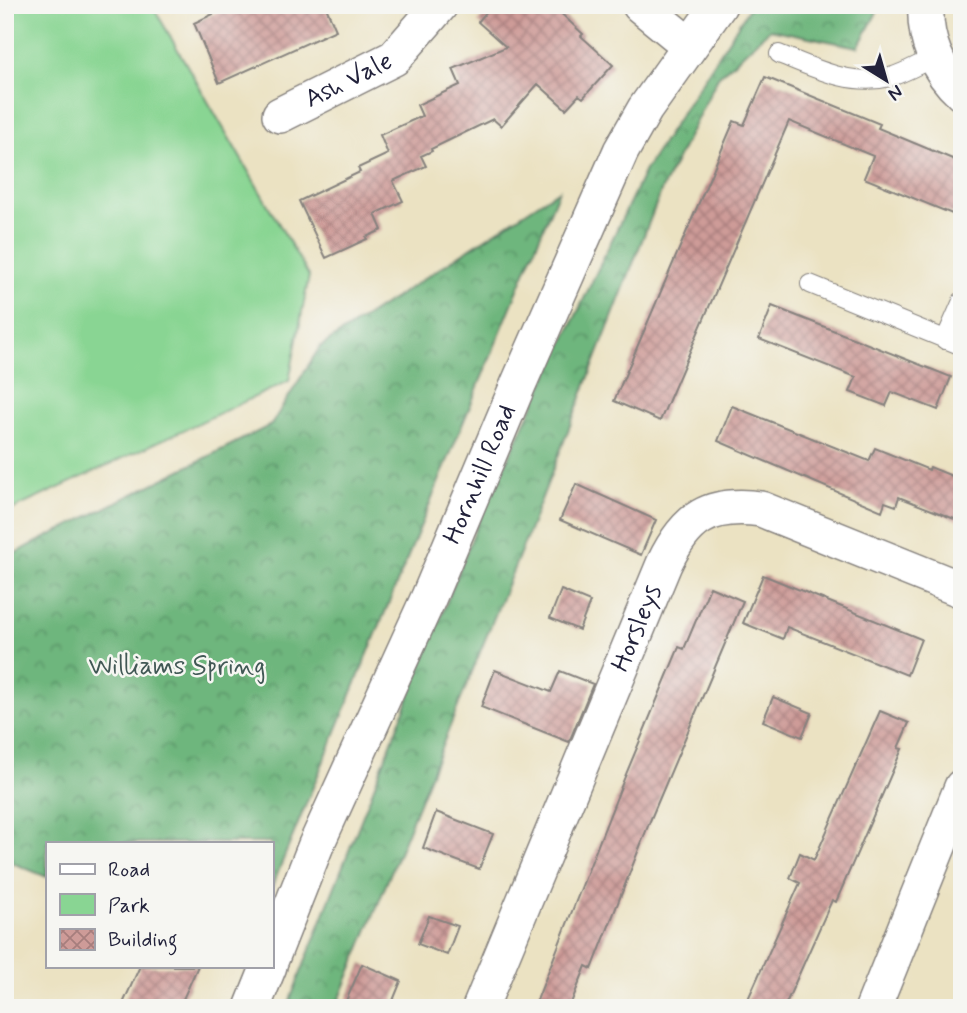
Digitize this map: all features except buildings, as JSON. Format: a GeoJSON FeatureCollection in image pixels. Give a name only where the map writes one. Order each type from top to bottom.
{"type":"FeatureCollection","features":[{"type":"Feature","properties":{"kind":"street","name":"Ash Vale"},"geometry":{"type":"LineString","coordinates":[[280,116],[394,58],[440,5]]}},
{"type":"Feature","properties":{"kind":"street"},"geometry":{"type":"LineString","coordinates":[[640,5],[689,45]]}},
{"type":"Feature","properties":{"kind":"street","name":"Hornhill Road"},"geometry":{"type":"LineString","coordinates":[[273,954],[316,845],[428,598],[621,151],[645,109],[719,5]]}},
{"type":"Feature","properties":{"kind":"street"},"geometry":{"type":"LineString","coordinates":[[926,5],[928,36],[935,57],[953,86],[962,93]]}},
{"type":"Feature","properties":{"kind":"street","name":"Horsleys"},"geometry":{"type":"LineString","coordinates":[[480,1008],[664,564],[673,544],[685,528],[700,516],[718,508],[738,506],[761,509],[962,590]]}},
{"type":"Feature","properties":{"kind":"street"},"geometry":{"type":"LineString","coordinates":[[881,1005],[962,787]]}},
{"type":"Feature","properties":{"kind":"street"},"geometry":{"type":"LineString","coordinates":[[252,1008],[268,968]]}},
{"type":"Feature","properties":{"kind":"lane"},"geometry":{"type":"LineString","coordinates":[[779,54],[833,75],[861,81],[891,77],[935,57]]}},
{"type":"Feature","properties":{"kind":"lane"},"geometry":{"type":"LineString","coordinates":[[810,284],[953,343],[962,301]]}},
{"type":"Feature","properties":{"kind":"green space"},"geometry":{"type":"Polygon","coordinates":[[[5,5],[152,5],[309,276],[289,381],[5,513],[5,5]]]}},
{"type":"Feature","properties":{"kind":"green space"},"geometry":{"type":"Polygon","coordinates":[[[751,5],[881,5],[858,47],[770,29],[718,77],[662,189],[529,531],[336,1008],[287,1008],[479,520],[645,170],[751,5]]]}},
{"type":"Feature","properties":{"kind":"green space","name":"Williams Spring"},"geometry":{"type":"Polygon","coordinates":[[[559,190],[273,884],[273,842],[46,842],[46,877],[5,860],[5,558],[271,425],[320,347],[559,190]]]}}]}
